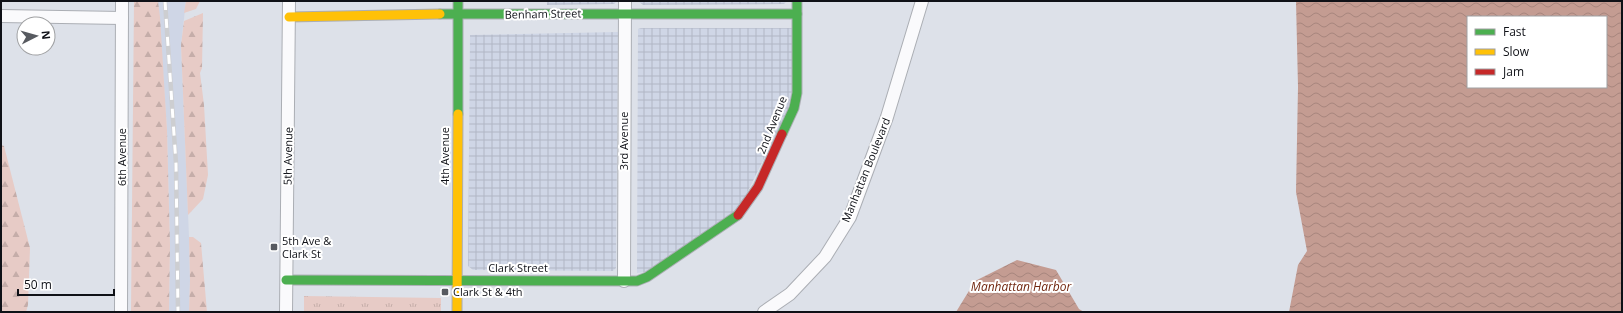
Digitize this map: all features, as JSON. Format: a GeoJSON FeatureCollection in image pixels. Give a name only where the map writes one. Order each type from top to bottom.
{"type":"FeatureCollection","features":[{"type":"Feature","properties":{"kind":"street","name":"6th Avenue"},"geometry":{"type":"LineString","coordinates":[[121,312],[122,1]]}},
{"type":"Feature","properties":{"kind":"street","name":"5th Avenue"},"geometry":{"type":"LineString","coordinates":[[286,312],[289,1]]}},
{"type":"Feature","properties":{"kind":"street","name":"4th Avenue"},"geometry":{"type":"LineString","coordinates":[[457,312],[458,1]]}},
{"type":"Feature","properties":{"kind":"street","name":"3rd Avenue"},"geometry":{"type":"LineString","coordinates":[[624,281],[625,1]]}},
{"type":"Feature","properties":{"kind":"street","name":"2nd Avenue"},"geometry":{"type":"LineString","coordinates":[[731,220],[741,213],[758,187],[794,108],[797,93],[797,1]]}},
{"type":"Feature","properties":{"kind":"street","name":"Manhattan Boulevard"},"geometry":{"type":"LineString","coordinates":[[764,312],[790,294],[825,256],[850,217],[888,117],[922,1]]}},
{"type":"Feature","properties":{"kind":"street","name":"Benham Street"},"geometry":{"type":"LineString","coordinates":[[289,16],[625,13],[797,14]]}},
{"type":"Feature","properties":{"kind":"street"},"geometry":{"type":"LineString","coordinates":[[1,16],[122,18]]}},
{"type":"Feature","properties":{"kind":"street","name":"Clark Street"},"geometry":{"type":"LineString","coordinates":[[286,280],[637,281],[647,277],[731,220]]}},
{"type":"Feature","properties":{"kind":"shaded area"},"geometry":{"type":"Polygon","coordinates":[[[158,1],[186,1],[181,45],[189,237],[189,312],[169,312],[170,245],[167,130],[158,1]]]}},
{"type":"Feature","properties":{"kind":"shaded area"},"geometry":{"type":"Polygon","coordinates":[[[547,1],[617,1],[614,4],[547,5],[547,1]]]}},
{"type":"Feature","properties":{"kind":"shaded area"},"geometry":{"type":"Polygon","coordinates":[[[638,1],[787,1],[784,4],[643,5],[638,1]]]}},
{"type":"Feature","properties":{"kind":"shaded area"},"geometry":{"type":"Polygon","coordinates":[[[794,28],[793,89],[787,112],[739,209],[645,272],[637,273],[638,29],[794,28]]]}},
{"type":"Feature","properties":{"kind":"shaded area"},"geometry":{"type":"Polygon","coordinates":[[[618,32],[616,268],[613,271],[473,270],[468,266],[470,35],[618,32]]]}},
{"type":"Feature","properties":{"kind":"green space"},"geometry":{"type":"Polygon","coordinates":[[[134,1],[158,1],[160,17],[167,130],[170,245],[169,312],[131,312],[134,1]]]}},
{"type":"Feature","properties":{"kind":"green space"},"geometry":{"type":"Polygon","coordinates":[[[186,1],[200,1],[196,9],[184,13],[186,1]]]}},
{"type":"Feature","properties":{"kind":"green space"},"geometry":{"type":"Polygon","coordinates":[[[203,13],[202,68],[200,73],[204,105],[208,175],[203,199],[188,215],[181,45],[184,21],[203,13]]]}},
{"type":"Feature","properties":{"kind":"green space"},"geometry":{"type":"Polygon","coordinates":[[[1,145],[4,146],[30,248],[28,305],[26,312],[1,312],[1,145]]]}},
{"type":"Feature","properties":{"kind":"green space"},"geometry":{"type":"Polygon","coordinates":[[[189,237],[193,237],[201,243],[207,312],[189,312],[189,237]]]}},
{"type":"Feature","properties":{"kind":"green space"},"geometry":{"type":"Polygon","coordinates":[[[304,296],[441,298],[441,312],[304,312],[304,296]]]}},
{"type":"Feature","properties":{"kind":"water"},"geometry":{"type":"Polygon","coordinates":[[[1296,1],[1622,1],[1622,312],[1289,312],[1298,265],[1307,251],[1296,192],[1298,87],[1296,1]]]}},
{"type":"Feature","properties":{"kind":"water","name":"Manhattan Harbor"},"geometry":{"type":"Polygon","coordinates":[[[1017,260],[1056,270],[1079,309],[1084,312],[956,312],[975,281],[1017,260]]]}},
{"type":"Feature","properties":{"kind":"railway"},"geometry":{"type":"LineString","coordinates":[[165,1],[176,164],[178,312]]}},
{"type":"Feature","properties":{"kind":"traffic: fast"},"geometry":{"type":"LineString","coordinates":[[458,1],[458,114]]}},
{"type":"Feature","properties":{"kind":"traffic: fast"},"geometry":{"type":"LineString","coordinates":[[782,134],[794,108],[797,93],[797,1]]}},
{"type":"Feature","properties":{"kind":"traffic: fast"},"geometry":{"type":"LineString","coordinates":[[440,14],[797,14]]}},
{"type":"Feature","properties":{"kind":"traffic: fast"},"geometry":{"type":"LineString","coordinates":[[286,280],[637,281],[647,277],[738,215]]}},
{"type":"Feature","properties":{"kind":"traffic: slow"},"geometry":{"type":"LineString","coordinates":[[289,17],[440,14]]}},
{"type":"Feature","properties":{"kind":"traffic: slow"},"geometry":{"type":"LineString","coordinates":[[457,312],[458,114]]}},
{"type":"Feature","properties":{"kind":"traffic: jam"},"geometry":{"type":"LineString","coordinates":[[738,215],[758,187],[782,134]]}},
{"type":"Feature","properties":{"kind":"place","name":"5th Ave & Clark St"},"geometry":{"type":"Point","coordinates":[274,247]}},
{"type":"Feature","properties":{"kind":"place","name":"Clark St & 4th"},"geometry":{"type":"Point","coordinates":[445,292]}}]}
